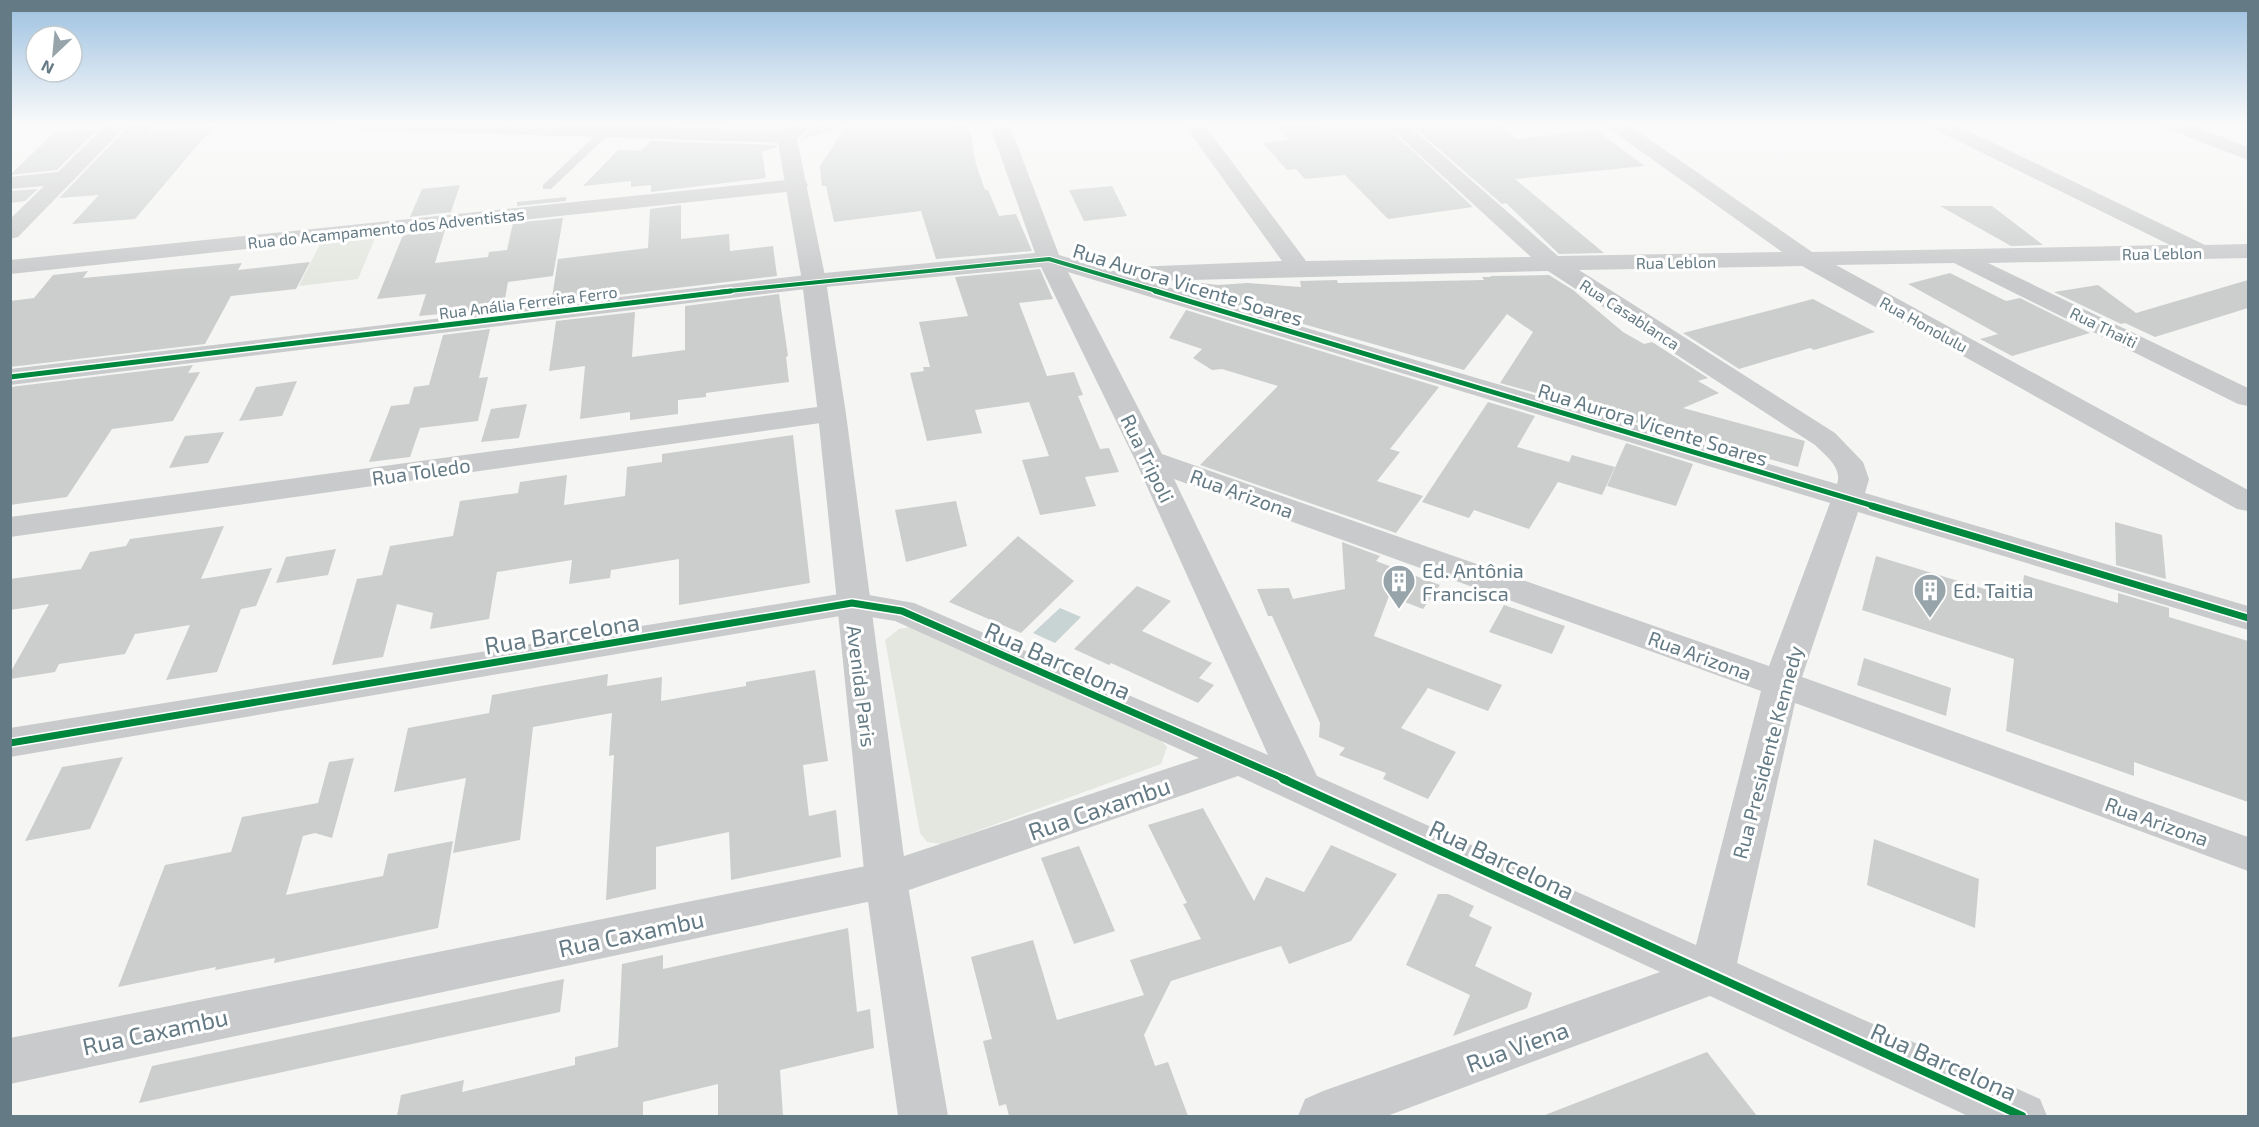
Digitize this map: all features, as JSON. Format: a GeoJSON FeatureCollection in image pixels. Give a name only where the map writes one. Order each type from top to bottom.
{"type":"FeatureCollection","features":[{"type":"Feature","properties":{"kind":"street"},"geometry":{"type":"LineString","coordinates":[[10,232],[65,176]]}},
{"type":"Feature","properties":{"kind":"street","name":"Avenida Paris"},"geometry":{"type":"LineString","coordinates":[[796,176],[832,414],[852,603],[886,880],[923,1116]]}},
{"type":"Feature","properties":{"kind":"street","name":"Rua Tripoli"},"geometry":{"type":"LineString","coordinates":[[1020,176],[1049,259],[1150,460],[1302,787]]}},
{"type":"Feature","properties":{"kind":"street"},"geometry":{"type":"LineString","coordinates":[[1231,176],[1299,268]]}},
{"type":"Feature","properties":{"kind":"street","name":"Rua Casablanca"},"geometry":{"type":"LineString","coordinates":[[1454,176],[1552,264],[1825,439],[1848,462],[1854,479],[1847,499]]}},
{"type":"Feature","properties":{"kind":"street","name":"Rua Honolulu"},"geometry":{"type":"LineString","coordinates":[[1688,176],[1808,260],[2248,502]]}},
{"type":"Feature","properties":{"kind":"street"},"geometry":{"type":"LineString","coordinates":[[2045,176],[2203,253],[2248,272]]}},
{"type":"Feature","properties":{"kind":"street"},"geometry":{"type":"LineString","coordinates":[[10,183],[63,178]]}},
{"type":"Feature","properties":{"kind":"street","name":"Rua do Acampamento dos Adventistas"},"geometry":{"type":"LineString","coordinates":[[10,267],[796,185]]}},
{"type":"Feature","properties":{"kind":"street","name":"Rua Leblon"},"geometry":{"type":"LineString","coordinates":[[1103,275],[1299,268],[2248,251]]}},
{"type":"Feature","properties":{"kind":"street","name":"Rua Thaiti"},"geometry":{"type":"LineString","coordinates":[[1959,257],[2248,398]]}},
{"type":"Feature","properties":{"kind":"street","name":"Rua Aurora Vicente Soares"},"geometry":{"type":"LineString","coordinates":[[1049,259],[2248,618]]}},
{"type":"Feature","properties":{"kind":"street","name":"Rua Anália Ferreira Ferro"},"geometry":{"type":"LineString","coordinates":[[10,377],[813,281],[1049,259]]}},
{"type":"Feature","properties":{"kind":"street","name":"Rua Toledo"},"geometry":{"type":"LineString","coordinates":[[10,527],[832,414]]}},
{"type":"Feature","properties":{"kind":"street","name":"Rua Arizona"},"geometry":{"type":"LineString","coordinates":[[1150,460],[1781,684],[2248,854]]}},
{"type":"Feature","properties":{"kind":"street","name":"Rua Presidente Kennedy"},"geometry":{"type":"LineString","coordinates":[[1711,975],[1781,684],[1847,499]]}},
{"type":"Feature","properties":{"kind":"street","name":"Rua Barcelona"},"geometry":{"type":"LineString","coordinates":[[10,744],[852,603],[902,610],[1302,787],[2022,1116]]}},
{"type":"Feature","properties":{"kind":"street","name":"Rua Caxambu"},"geometry":{"type":"LineString","coordinates":[[10,1061],[886,880],[1239,760]]}},
{"type":"Feature","properties":{"kind":"street","name":"Rua Viena"},"geometry":{"type":"LineString","coordinates":[[1323,1116],[1711,975]]}},
{"type":"Feature","properties":{"kind":"lane"},"geometry":{"type":"LineString","coordinates":[[547,187],[559,176]]}},
{"type":"Feature","properties":{"kind":"shaded area"},"geometry":{"type":"Polygon","coordinates":[[[375,238],[358,279],[299,286],[320,244],[375,238]]]}},
{"type":"Feature","properties":{"kind":"shaded area"},"geometry":{"type":"Polygon","coordinates":[[[1060,608],[1081,617],[1055,643],[1033,633],[1060,608]]]}},
{"type":"Feature","properties":{"kind":"shaded area"},"geometry":{"type":"Polygon","coordinates":[[[917,626],[1155,734],[1167,747],[1161,764],[941,844],[927,842],[920,833],[885,640],[899,629],[917,626]]]}},
{"type":"Feature","properties":{"kind":"building"},"geometry":{"type":"Polygon","coordinates":[[[81,176],[172,176],[135,219],[72,224],[99,195],[59,198],[81,176]]]}},
{"type":"Feature","properties":{"kind":"building"},"geometry":{"type":"Polygon","coordinates":[[[593,176],[766,176],[766,178],[651,192],[651,185],[631,187],[631,181],[583,186],[593,176]]]}},
{"type":"Feature","properties":{"kind":"building"},"geometry":{"type":"Polygon","coordinates":[[[821,176],[980,176],[999,216],[1016,214],[1032,251],[936,259],[921,211],[834,222],[826,186],[822,186],[821,176]]]}},
{"type":"Feature","properties":{"kind":"building"},"geometry":{"type":"Polygon","coordinates":[[[1302,176],[1339,176],[1305,179],[1302,176]]]}},
{"type":"Feature","properties":{"kind":"building"},"geometry":{"type":"Polygon","coordinates":[[[1346,176],[1439,176],[1473,207],[1388,219],[1346,176]]]}},
{"type":"Feature","properties":{"kind":"building"},"geometry":{"type":"Polygon","coordinates":[[[1469,176],[1549,176],[1515,179],[1604,253],[1559,254],[1506,203],[1502,204],[1469,176]]]}},
{"type":"Feature","properties":{"kind":"building"},"geometry":{"type":"Polygon","coordinates":[[[460,185],[451,212],[410,217],[422,189],[460,185]]]}},
{"type":"Feature","properties":{"kind":"building"},"geometry":{"type":"Polygon","coordinates":[[[1112,186],[1127,216],[1084,221],[1069,190],[1112,186]]]}},
{"type":"Feature","properties":{"kind":"building"},"geometry":{"type":"Polygon","coordinates":[[[38,189],[25,201],[10,203],[10,191],[38,189]]]}},
{"type":"Feature","properties":{"kind":"building"},"geometry":{"type":"Polygon","coordinates":[[[566,197],[566,201],[517,206],[517,202],[566,197]]]}},
{"type":"Feature","properties":{"kind":"building"},"geometry":{"type":"Polygon","coordinates":[[[681,205],[681,239],[729,234],[730,251],[773,246],[777,276],[559,302],[560,298],[552,298],[558,259],[648,248],[650,209],[681,205]]]}},
{"type":"Feature","properties":{"kind":"building"},"geometry":{"type":"Polygon","coordinates":[[[1940,206],[1992,206],[2043,245],[2011,246],[1940,206]]]}},
{"type":"Feature","properties":{"kind":"building"},"geometry":{"type":"Polygon","coordinates":[[[563,218],[553,276],[508,282],[504,304],[496,305],[495,309],[419,316],[426,294],[377,299],[403,235],[445,230],[435,263],[488,257],[489,252],[507,250],[513,223],[563,218]]]}},
{"type":"Feature","properties":{"kind":"building"},"geometry":{"type":"Polygon","coordinates":[[[310,262],[296,289],[231,296],[205,344],[10,367],[10,301],[34,298],[53,275],[88,271],[83,278],[242,263],[238,270],[310,262]]]}},
{"type":"Feature","properties":{"kind":"building"},"geometry":{"type":"Polygon","coordinates":[[[1040,269],[1053,299],[1019,303],[1047,376],[1074,372],[1083,395],[1078,396],[1100,449],[1109,448],[1119,472],[1085,477],[1096,506],[1040,515],[1022,460],[1049,456],[1029,402],[975,410],[982,433],[927,441],[910,373],[924,371],[923,367],[930,367],[919,322],[968,316],[955,277],[1040,269]]]}},
{"type":"Feature","properties":{"kind":"building"},"geometry":{"type":"Polygon","coordinates":[[[1950,273],[2006,301],[2020,298],[2090,333],[2012,356],[1980,339],[1998,334],[1908,284],[1950,273]]]}},
{"type":"Feature","properties":{"kind":"building"},"geometry":{"type":"Polygon","coordinates":[[[1549,275],[1573,290],[1623,332],[1644,344],[1652,342],[1708,378],[1698,381],[1719,393],[1683,408],[1805,441],[1798,467],[1635,422],[1637,418],[1549,393],[1547,396],[1500,383],[1533,332],[1507,314],[1464,370],[1195,293],[1201,283],[1218,285],[1247,283],[1301,287],[1300,281],[1337,280],[1338,283],[1484,280],[1482,277],[1549,275]]]}},
{"type":"Feature","properties":{"kind":"building"},"geometry":{"type":"Polygon","coordinates":[[[2248,280],[2248,308],[2155,337],[2125,323],[2121,324],[2054,292],[2098,285],[2136,313],[2248,280]]]}},
{"type":"Feature","properties":{"kind":"building"},"geometry":{"type":"Polygon","coordinates":[[[779,294],[788,356],[786,357],[789,382],[706,393],[706,397],[678,400],[678,414],[630,420],[630,412],[580,419],[585,366],[549,371],[556,321],[635,312],[632,357],[685,350],[685,306],[779,294]]]}},
{"type":"Feature","properties":{"kind":"building"},"geometry":{"type":"Polygon","coordinates":[[[1813,299],[1875,332],[1739,369],[1683,333],[1813,299]]]}},
{"type":"Feature","properties":{"kind":"building"},"geometry":{"type":"Polygon","coordinates":[[[1186,310],[1439,387],[1390,449],[1400,452],[1377,481],[1423,496],[1396,533],[1200,465],[1278,386],[1222,369],[1212,370],[1193,358],[1202,349],[1169,338],[1186,310]]]}},
{"type":"Feature","properties":{"kind":"building"},"geometry":{"type":"Polygon","coordinates":[[[490,329],[479,378],[488,377],[478,421],[420,428],[410,457],[369,462],[391,406],[409,404],[414,387],[429,385],[443,335],[490,329]]]}},
{"type":"Feature","properties":{"kind":"building"},"geometry":{"type":"Polygon","coordinates":[[[193,365],[188,373],[200,372],[173,421],[112,429],[67,497],[10,505],[10,387],[193,365]]]}},
{"type":"Feature","properties":{"kind":"building"},"geometry":{"type":"Polygon","coordinates":[[[297,381],[282,416],[239,421],[256,387],[297,381]]]}},
{"type":"Feature","properties":{"kind":"building"},"geometry":{"type":"Polygon","coordinates":[[[1488,402],[1535,416],[1517,447],[1569,462],[1572,455],[1615,467],[1602,495],[1558,482],[1529,529],[1474,510],[1469,518],[1422,502],[1488,402]]]}},
{"type":"Feature","properties":{"kind":"building"},"geometry":{"type":"Polygon","coordinates":[[[527,404],[519,438],[481,442],[491,409],[527,404]]]}},
{"type":"Feature","properties":{"kind":"building"},"geometry":{"type":"Polygon","coordinates":[[[224,432],[208,463],[169,468],[185,436],[224,432]]]}},
{"type":"Feature","properties":{"kind":"building"},"geometry":{"type":"Polygon","coordinates":[[[793,435],[810,583],[679,605],[679,559],[611,570],[610,578],[569,584],[572,560],[497,572],[489,619],[430,629],[433,613],[397,604],[383,657],[332,665],[357,579],[382,575],[390,546],[453,536],[460,501],[518,493],[520,482],[567,475],[564,505],[625,496],[627,467],[662,462],[662,454],[793,435]]]}},
{"type":"Feature","properties":{"kind":"building"},"geometry":{"type":"Polygon","coordinates":[[[1626,443],[1693,464],[1676,506],[1607,486],[1626,443]]]}},
{"type":"Feature","properties":{"kind":"building"},"geometry":{"type":"Polygon","coordinates":[[[956,501],[967,546],[906,562],[895,510],[956,501]]]}},
{"type":"Feature","properties":{"kind":"building"},"geometry":{"type":"Polygon","coordinates":[[[2115,522],[2162,535],[2166,579],[2116,565],[2115,522]]]}},
{"type":"Feature","properties":{"kind":"building"},"geometry":{"type":"Polygon","coordinates":[[[224,526],[201,579],[272,568],[256,606],[241,609],[217,672],[166,680],[190,625],[135,634],[125,654],[59,664],[55,672],[10,679],[10,673],[49,604],[10,610],[10,579],[81,569],[90,552],[126,546],[130,539],[224,526]]]}},
{"type":"Feature","properties":{"kind":"building"},"geometry":{"type":"Polygon","coordinates":[[[1018,536],[1074,581],[1021,633],[949,602],[1018,536]]]}},
{"type":"Feature","properties":{"kind":"building"},"geometry":{"type":"Polygon","coordinates":[[[1342,542],[1380,556],[1376,561],[1440,585],[1423,609],[1389,596],[1374,636],[1502,685],[1488,711],[1428,688],[1401,728],[1456,752],[1428,799],[1383,779],[1386,773],[1339,755],[1345,748],[1319,737],[1320,723],[1272,616],[1268,616],[1257,589],[1289,588],[1293,599],[1345,589],[1342,542]]]}},
{"type":"Feature","properties":{"kind":"building"},"geometry":{"type":"Polygon","coordinates":[[[336,549],[328,575],[276,583],[286,557],[336,549]]]}},
{"type":"Feature","properties":{"kind":"building"},"geometry":{"type":"Polygon","coordinates":[[[1876,556],[2021,600],[2024,575],[2118,603],[2118,593],[2169,608],[2169,617],[2248,641],[2248,802],[2134,762],[2134,776],[2006,731],[2014,659],[1862,610],[1876,556]]]}},
{"type":"Feature","properties":{"kind":"building"},"geometry":{"type":"Polygon","coordinates":[[[1137,586],[1171,601],[1142,631],[1212,663],[1199,678],[1214,685],[1198,703],[1111,663],[1109,665],[1074,649],[1137,586]]]}},
{"type":"Feature","properties":{"kind":"building"},"geometry":{"type":"Polygon","coordinates":[[[1504,605],[1565,626],[1552,654],[1489,632],[1504,605]]]}},
{"type":"Feature","properties":{"kind":"building"},"geometry":{"type":"Polygon","coordinates":[[[1864,658],[1951,688],[1946,716],[1857,685],[1864,658]]]}},
{"type":"Feature","properties":{"kind":"building"},"geometry":{"type":"Polygon","coordinates":[[[815,670],[828,761],[803,765],[809,816],[836,810],[841,857],[731,880],[729,832],[656,847],[656,889],[606,900],[614,755],[609,756],[612,713],[533,727],[520,840],[453,853],[466,778],[394,792],[408,728],[489,713],[492,695],[608,674],[607,686],[662,677],[661,701],[746,686],[746,682],[815,670]]]}},
{"type":"Feature","properties":{"kind":"building"},"geometry":{"type":"Polygon","coordinates":[[[123,757],[90,829],[25,841],[62,767],[123,757]]]}},
{"type":"Feature","properties":{"kind":"building"},"geometry":{"type":"Polygon","coordinates":[[[354,758],[332,838],[315,833],[303,836],[286,895],[383,876],[388,854],[453,841],[438,928],[274,963],[275,958],[215,970],[216,967],[118,987],[165,865],[231,852],[242,817],[318,803],[329,762],[354,758]]]}},
{"type":"Feature","properties":{"kind":"building"},"geometry":{"type":"Polygon","coordinates":[[[1203,808],[1254,901],[1266,877],[1304,892],[1331,845],[1397,874],[1351,941],[1289,964],[1281,946],[1171,981],[1144,1035],[1155,1066],[1168,1062],[1188,1116],[1009,1116],[1006,1104],[999,1106],[983,1041],[992,1039],[971,957],[1033,940],[1057,1020],[1144,995],[1130,960],[1201,939],[1183,904],[1187,903],[1148,825],[1203,808]]]}},
{"type":"Feature","properties":{"kind":"building"},"geometry":{"type":"Polygon","coordinates":[[[1874,839],[1979,879],[1975,928],[1867,885],[1874,839]]]}},
{"type":"Feature","properties":{"kind":"building"},"geometry":{"type":"Polygon","coordinates":[[[1079,846],[1115,931],[1074,944],[1041,858],[1079,846]]]}},
{"type":"Feature","properties":{"kind":"building"},"geometry":{"type":"Polygon","coordinates":[[[1438,894],[1448,894],[1474,906],[1469,916],[1492,927],[1475,966],[1532,993],[1527,1008],[1453,1036],[1470,995],[1406,965],[1438,894]]]}},
{"type":"Feature","properties":{"kind":"building"},"geometry":{"type":"Polygon","coordinates":[[[848,928],[857,1012],[870,1009],[874,1048],[780,1070],[783,1116],[718,1116],[718,1084],[643,1102],[643,1116],[397,1116],[401,1095],[464,1080],[462,1092],[575,1065],[575,1057],[618,1047],[622,964],[663,955],[663,969],[848,928]]]}},
{"type":"Feature","properties":{"kind":"building"},"geometry":{"type":"Polygon","coordinates":[[[564,979],[560,1012],[139,1103],[152,1066],[564,979]]]}},
{"type":"Feature","properties":{"kind":"building"},"geometry":{"type":"Polygon","coordinates":[[[1707,1052],[1757,1116],[1545,1116],[1545,1115],[1707,1052]]]}},
{"type":"Feature","properties":{"kind":"cycle path"},"geometry":{"type":"LineString","coordinates":[[10,377],[814,281],[1049,259],[2248,618]]}},
{"type":"Feature","properties":{"kind":"cycle path"},"geometry":{"type":"LineString","coordinates":[[10,743],[852,603],[902,611],[1302,787],[2022,1116]]}},
{"type":"Feature","properties":{"kind":"place","name":"Ed. Antônia Francisca"},"geometry":{"type":"Point","coordinates":[1399,610]}},
{"type":"Feature","properties":{"kind":"place","name":"Ed. Taitia"},"geometry":{"type":"Point","coordinates":[1930,619]}}]}
